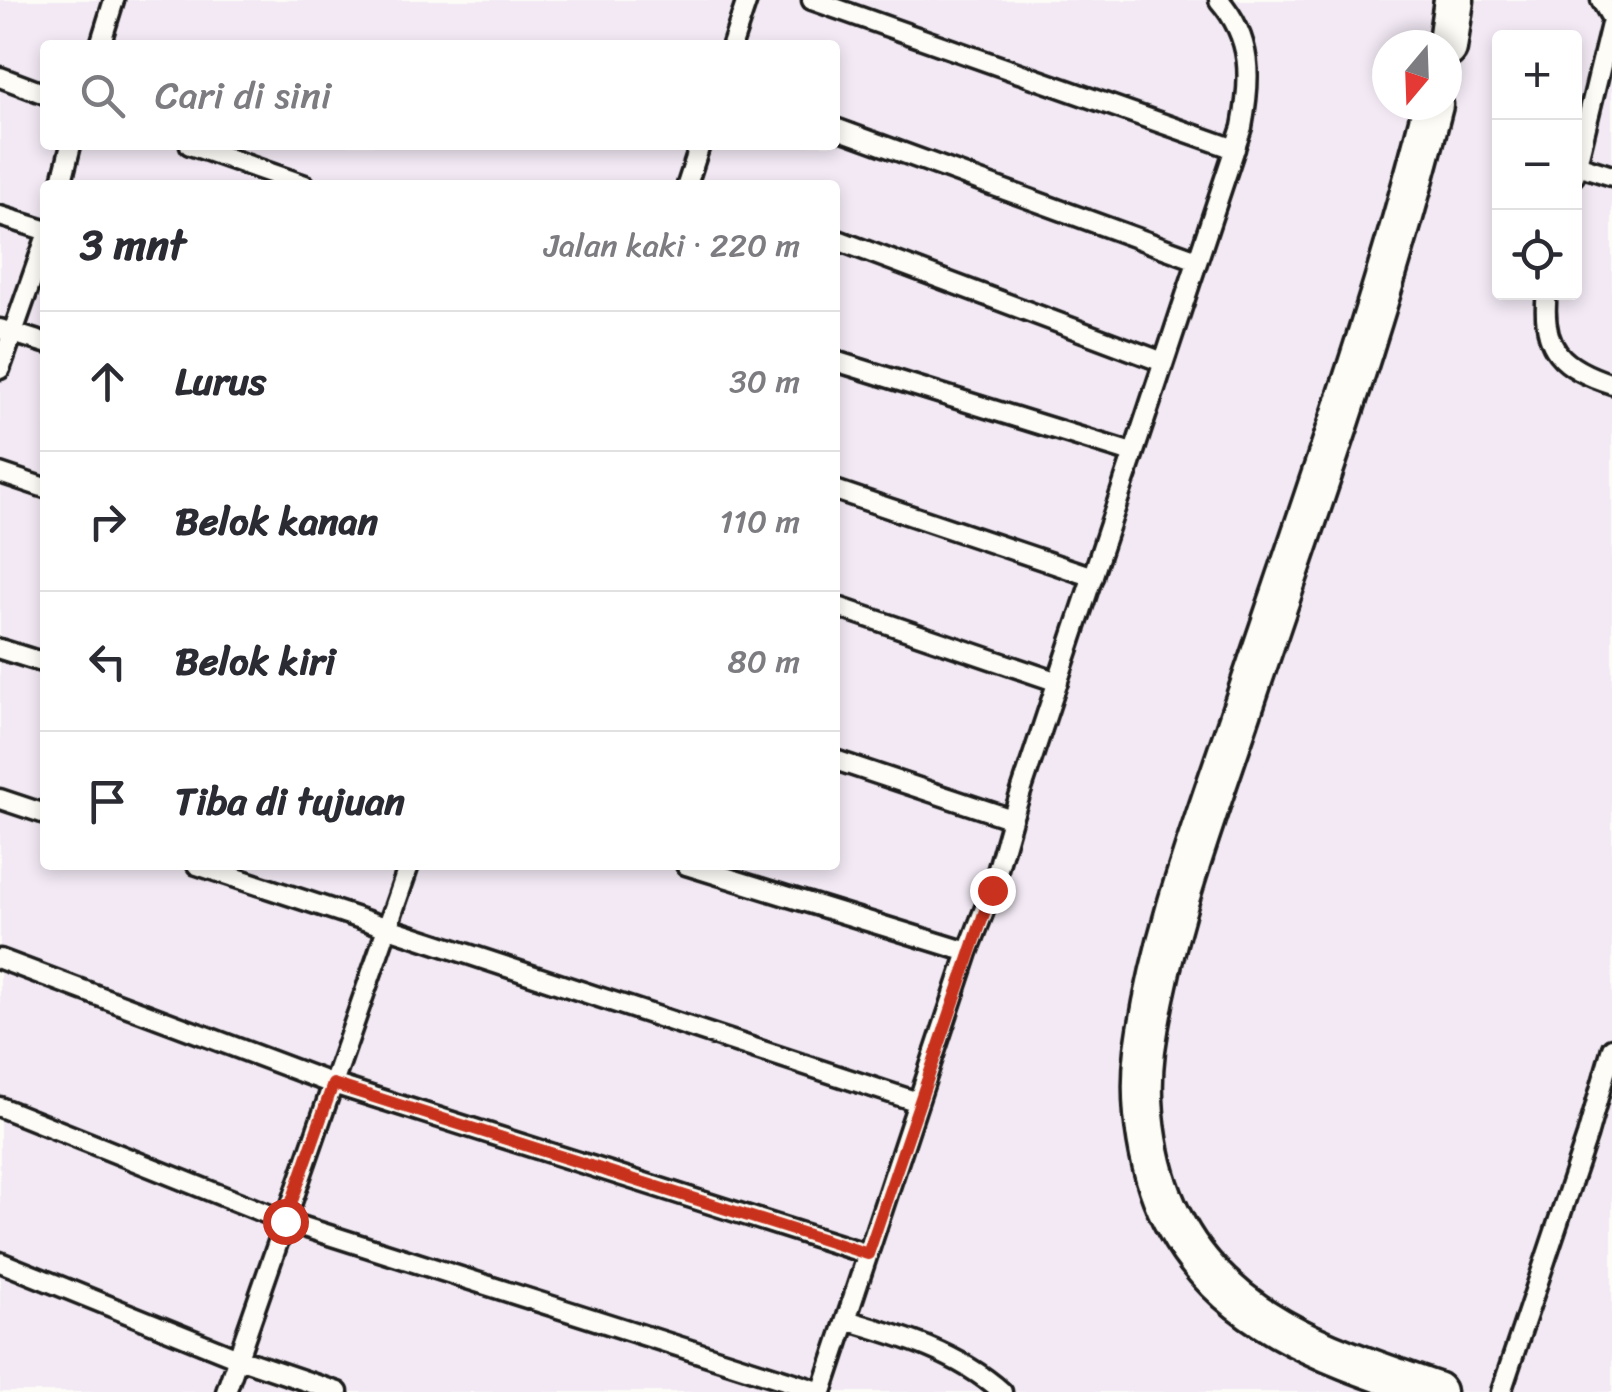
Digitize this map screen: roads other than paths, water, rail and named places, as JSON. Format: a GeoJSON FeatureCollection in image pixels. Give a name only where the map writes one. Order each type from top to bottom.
{"type":"FeatureCollection","features":[{"type":"Feature","properties":{"kind":"street"},"geometry":{"type":"LineString","coordinates":[[1450,30],[1454,0]]}},
{"type":"Feature","properties":{"kind":"street"},"geometry":{"type":"LineString","coordinates":[[1429,120],[1338,423],[1161,960],[1144,1054],[1144,1113],[1154,1170],[1174,1225],[1204,1269],[1223,1288],[1271,1326],[1320,1351],[1436,1392]]}},
{"type":"Feature","properties":{"kind":"lane"},"geometry":{"type":"LineString","coordinates":[[102,40],[114,0]]}},
{"type":"Feature","properties":{"kind":"lane"},"geometry":{"type":"LineString","coordinates":[[734,40],[747,0]]}},
{"type":"Feature","properties":{"kind":"lane"},"geometry":{"type":"LineString","coordinates":[[812,0],[1235,148]]}},
{"type":"Feature","properties":{"kind":"lane"},"geometry":{"type":"LineString","coordinates":[[0,1107],[285,1221],[822,1392],[992,890],[1012,819],[1235,148],[1248,96],[1249,66],[1244,39],[1219,0]]}},
{"type":"Feature","properties":{"kind":"lane"},"geometry":{"type":"LineString","coordinates":[[1582,146],[1612,19],[1601,0]]}},
{"type":"Feature","properties":{"kind":"lane"},"geometry":{"type":"LineString","coordinates":[[0,78],[40,92]]}},
{"type":"Feature","properties":{"kind":"lane"},"geometry":{"type":"LineString","coordinates":[[840,130],[1197,260]]}},
{"type":"Feature","properties":{"kind":"lane"},"geometry":{"type":"LineString","coordinates":[[61,180],[70,150]]}},
{"type":"Feature","properties":{"kind":"lane"},"geometry":{"type":"LineString","coordinates":[[204,150],[290,180]]}},
{"type":"Feature","properties":{"kind":"lane"},"geometry":{"type":"LineString","coordinates":[[690,180],[699,150]]}},
{"type":"Feature","properties":{"kind":"lane"},"geometry":{"type":"LineString","coordinates":[[1582,172],[1612,176]]}},
{"type":"Feature","properties":{"kind":"lane"},"geometry":{"type":"LineString","coordinates":[[0,216],[40,228]]}},
{"type":"Feature","properties":{"kind":"lane"},"geometry":{"type":"LineString","coordinates":[[840,240],[1163,362]]}},
{"type":"Feature","properties":{"kind":"lane"},"geometry":{"type":"LineString","coordinates":[[0,369],[6,331],[40,253]]}},
{"type":"Feature","properties":{"kind":"lane"},"geometry":{"type":"LineString","coordinates":[[1546,300],[1545,321],[1554,350],[1574,369],[1612,384]]}},
{"type":"Feature","properties":{"kind":"lane"},"geometry":{"type":"LineString","coordinates":[[6,331],[40,342]]}},
{"type":"Feature","properties":{"kind":"lane"},"geometry":{"type":"LineString","coordinates":[[840,363],[1132,453]]}},
{"type":"Feature","properties":{"kind":"lane"},"geometry":{"type":"LineString","coordinates":[[0,472],[40,486]]}},
{"type":"Feature","properties":{"kind":"lane"},"geometry":{"type":"LineString","coordinates":[[840,492],[1093,577]]}},
{"type":"Feature","properties":{"kind":"lane"},"geometry":{"type":"LineString","coordinates":[[840,608],[1058,682]]}},
{"type":"Feature","properties":{"kind":"lane"},"geometry":{"type":"LineString","coordinates":[[0,649],[40,662]]}},
{"type":"Feature","properties":{"kind":"lane"},"geometry":{"type":"LineString","coordinates":[[840,762],[1012,819]]}},
{"type":"Feature","properties":{"kind":"lane"},"geometry":{"type":"LineString","coordinates":[[0,799],[40,812]]}},
{"type":"Feature","properties":{"kind":"lane"},"geometry":{"type":"LineString","coordinates":[[212,870],[918,1102]]}},
{"type":"Feature","properties":{"kind":"lane"},"geometry":{"type":"LineString","coordinates":[[226,1392],[407,870]]}},
{"type":"Feature","properties":{"kind":"lane"},"geometry":{"type":"LineString","coordinates":[[702,870],[968,952]]}},
{"type":"Feature","properties":{"kind":"lane"},"geometry":{"type":"LineString","coordinates":[[0,959],[333,1084],[868,1254]]}},
{"type":"Feature","properties":{"kind":"lane"},"geometry":{"type":"LineString","coordinates":[[1501,1392],[1587,1136],[1612,1048]]}},
{"type":"Feature","properties":{"kind":"lane"},"geometry":{"type":"LineString","coordinates":[[0,1262],[238,1358],[338,1392]]}},
{"type":"Feature","properties":{"kind":"lane"},"geometry":{"type":"LineString","coordinates":[[846,1320],[889,1333],[974,1369],[1002,1392]]}}]}
